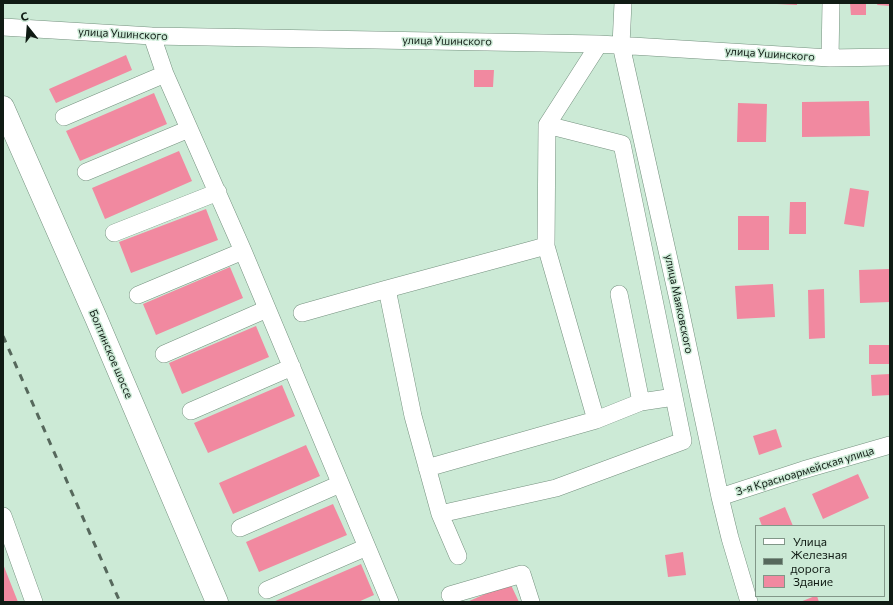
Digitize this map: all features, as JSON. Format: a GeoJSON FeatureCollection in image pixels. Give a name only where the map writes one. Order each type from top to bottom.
{"type":"FeatureCollection","features":[{"type":"Feature","properties":{"kind":"main road","name":"Болтинское шоссе"},"geometry":{"type":"LineString","coordinates":[[3,107],[96,318],[217,602]]}},
{"type":"Feature","properties":{"kind":"street","name":"улица Маяковского"},"geometry":{"type":"LineString","coordinates":[[623,3],[621,44],[720,497],[730,538],[749,602]]}},
{"type":"Feature","properties":{"kind":"street"},"geometry":{"type":"LineString","coordinates":[[830,58],[831,3]]}},
{"type":"Feature","properties":{"kind":"street","name":"улица Ушинского"},"geometry":{"type":"LineString","coordinates":[[3,27],[152,36],[621,44],[830,58],[890,57]]}},
{"type":"Feature","properties":{"kind":"street"},"geometry":{"type":"LineString","coordinates":[[152,36],[165,74],[218,192],[390,602]]}},
{"type":"Feature","properties":{"kind":"street"},"geometry":{"type":"LineString","coordinates":[[596,420],[546,246],[547,125],[599,44]]}},
{"type":"Feature","properties":{"kind":"street"},"geometry":{"type":"LineString","coordinates":[[64,117],[165,74]]}},
{"type":"Feature","properties":{"kind":"street"},"geometry":{"type":"LineString","coordinates":[[440,514],[556,488],[683,441],[622,144],[547,125]]}},
{"type":"Feature","properties":{"kind":"street"},"geometry":{"type":"LineString","coordinates":[[86,172],[189,129]]}},
{"type":"Feature","properties":{"kind":"street"},"geometry":{"type":"LineString","coordinates":[[114,233],[218,192]]}},
{"type":"Feature","properties":{"kind":"street"},"geometry":{"type":"LineString","coordinates":[[302,313],[546,246]]}},
{"type":"Feature","properties":{"kind":"street"},"geometry":{"type":"LineString","coordinates":[[138,295],[243,251]]}},
{"type":"Feature","properties":{"kind":"street"},"geometry":{"type":"LineString","coordinates":[[387,289],[412,416],[440,514],[458,556]]}},
{"type":"Feature","properties":{"kind":"street"},"geometry":{"type":"LineString","coordinates":[[619,294],[641,402]]}},
{"type":"Feature","properties":{"kind":"street"},"geometry":{"type":"LineString","coordinates":[[164,354],[267,309]]}},
{"type":"Feature","properties":{"kind":"street"},"geometry":{"type":"LineString","coordinates":[[191,411],[292,367]]}},
{"type":"Feature","properties":{"kind":"street"},"geometry":{"type":"LineString","coordinates":[[427,468],[596,420],[641,402],[674,397]]}},
{"type":"Feature","properties":{"kind":"street","name":"3-я Красноармейская улица"},"geometry":{"type":"LineString","coordinates":[[720,497],[803,470],[890,445]]}},
{"type":"Feature","properties":{"kind":"street"},"geometry":{"type":"LineString","coordinates":[[240,528],[340,484]]}},
{"type":"Feature","properties":{"kind":"street"},"geometry":{"type":"LineString","coordinates":[[3,516],[34,602]]}},
{"type":"Feature","properties":{"kind":"street"},"geometry":{"type":"LineString","coordinates":[[267,590],[366,547]]}},
{"type":"Feature","properties":{"kind":"street"},"geometry":{"type":"LineString","coordinates":[[450,595],[522,574],[531,602]]}},
{"type":"Feature","properties":{"kind":"building"},"geometry":{"type":"Polygon","coordinates":[[[797,3],[797,5],[777,4],[797,3]]]}},
{"type":"Feature","properties":{"kind":"building"},"geometry":{"type":"Polygon","coordinates":[[[850,3],[866,3],[866,15],[851,15],[850,3]]]}},
{"type":"Feature","properties":{"kind":"building"},"geometry":{"type":"Polygon","coordinates":[[[878,3],[890,3],[890,6],[877,5],[878,3]]]}},
{"type":"Feature","properties":{"kind":"building"},"geometry":{"type":"Polygon","coordinates":[[[126,55],[132,70],[56,103],[49,89],[126,55]]]}},
{"type":"Feature","properties":{"kind":"building"},"geometry":{"type":"Polygon","coordinates":[[[474,70],[494,70],[493,87],[474,87],[474,70]]]}},
{"type":"Feature","properties":{"kind":"building"},"geometry":{"type":"Polygon","coordinates":[[[154,93],[167,124],[80,161],[66,131],[154,93]]]}},
{"type":"Feature","properties":{"kind":"building"},"geometry":{"type":"Polygon","coordinates":[[[869,101],[870,136],[802,137],[802,102],[869,101]]]}},
{"type":"Feature","properties":{"kind":"building"},"geometry":{"type":"Polygon","coordinates":[[[738,103],[767,104],[766,142],[737,142],[738,103]]]}},
{"type":"Feature","properties":{"kind":"building"},"geometry":{"type":"Polygon","coordinates":[[[179,151],[192,181],[105,219],[92,188],[179,151]]]}},
{"type":"Feature","properties":{"kind":"building"},"geometry":{"type":"Polygon","coordinates":[[[850,188],[869,191],[864,227],[844,224],[850,188]]]}},
{"type":"Feature","properties":{"kind":"building"},"geometry":{"type":"Polygon","coordinates":[[[790,202],[806,202],[806,234],[789,234],[790,202]]]}},
{"type":"Feature","properties":{"kind":"building"},"geometry":{"type":"Polygon","coordinates":[[[206,209],[218,240],[131,273],[119,242],[206,209]]]}},
{"type":"Feature","properties":{"kind":"building"},"geometry":{"type":"Polygon","coordinates":[[[738,216],[769,216],[769,250],[738,250],[738,216]]]}},
{"type":"Feature","properties":{"kind":"building"},"geometry":{"type":"Polygon","coordinates":[[[230,267],[243,298],[156,335],[143,304],[230,267]]]}},
{"type":"Feature","properties":{"kind":"building"},"geometry":{"type":"Polygon","coordinates":[[[889,269],[890,302],[860,303],[859,270],[889,269]]]}},
{"type":"Feature","properties":{"kind":"building"},"geometry":{"type":"Polygon","coordinates":[[[773,284],[775,317],[737,319],[735,286],[773,284]]]}},
{"type":"Feature","properties":{"kind":"building"},"geometry":{"type":"Polygon","coordinates":[[[824,289],[825,338],[809,339],[808,290],[824,289]]]}},
{"type":"Feature","properties":{"kind":"building"},"geometry":{"type":"Polygon","coordinates":[[[256,326],[269,357],[182,394],[169,363],[256,326]]]}},
{"type":"Feature","properties":{"kind":"building"},"geometry":{"type":"Polygon","coordinates":[[[869,345],[890,345],[890,364],[869,364],[869,345]]]}},
{"type":"Feature","properties":{"kind":"building"},"geometry":{"type":"Polygon","coordinates":[[[890,374],[890,395],[872,396],[871,375],[890,374]]]}},
{"type":"Feature","properties":{"kind":"building"},"geometry":{"type":"Polygon","coordinates":[[[282,385],[295,416],[208,453],[194,423],[282,385]]]}},
{"type":"Feature","properties":{"kind":"building"},"geometry":{"type":"Polygon","coordinates":[[[776,429],[782,447],[759,455],[753,436],[776,429]]]}},
{"type":"Feature","properties":{"kind":"building"},"geometry":{"type":"Polygon","coordinates":[[[306,445],[320,476],[233,514],[219,483],[306,445]]]}},
{"type":"Feature","properties":{"kind":"building"},"geometry":{"type":"Polygon","coordinates":[[[858,474],[869,498],[823,519],[812,494],[858,474]]]}},
{"type":"Feature","properties":{"kind":"building"},"geometry":{"type":"Polygon","coordinates":[[[333,504],[347,535],[259,572],[246,542],[333,504]]]}},
{"type":"Feature","properties":{"kind":"building"},"geometry":{"type":"Polygon","coordinates":[[[785,507],[793,525],[762,525],[759,518],[785,507]]]}},
{"type":"Feature","properties":{"kind":"building"},"geometry":{"type":"Polygon","coordinates":[[[683,552],[686,575],[668,577],[665,555],[683,552]]]}},
{"type":"Feature","properties":{"kind":"building"},"geometry":{"type":"Polygon","coordinates":[[[3,564],[18,602],[3,602],[3,564]]]}},
{"type":"Feature","properties":{"kind":"building"},"geometry":{"type":"Polygon","coordinates":[[[361,564],[374,595],[358,602],[273,602],[361,564]]]}},
{"type":"Feature","properties":{"kind":"building"},"geometry":{"type":"Polygon","coordinates":[[[510,583],[519,602],[467,602],[510,583]]]}},
{"type":"Feature","properties":{"kind":"building"},"geometry":{"type":"Polygon","coordinates":[[[812,597],[817,597],[819,602],[800,602],[812,597]]]}},
{"type":"Feature","properties":{"kind":"railway"},"geometry":{"type":"LineString","coordinates":[[3,336],[120,602]]}}]}
